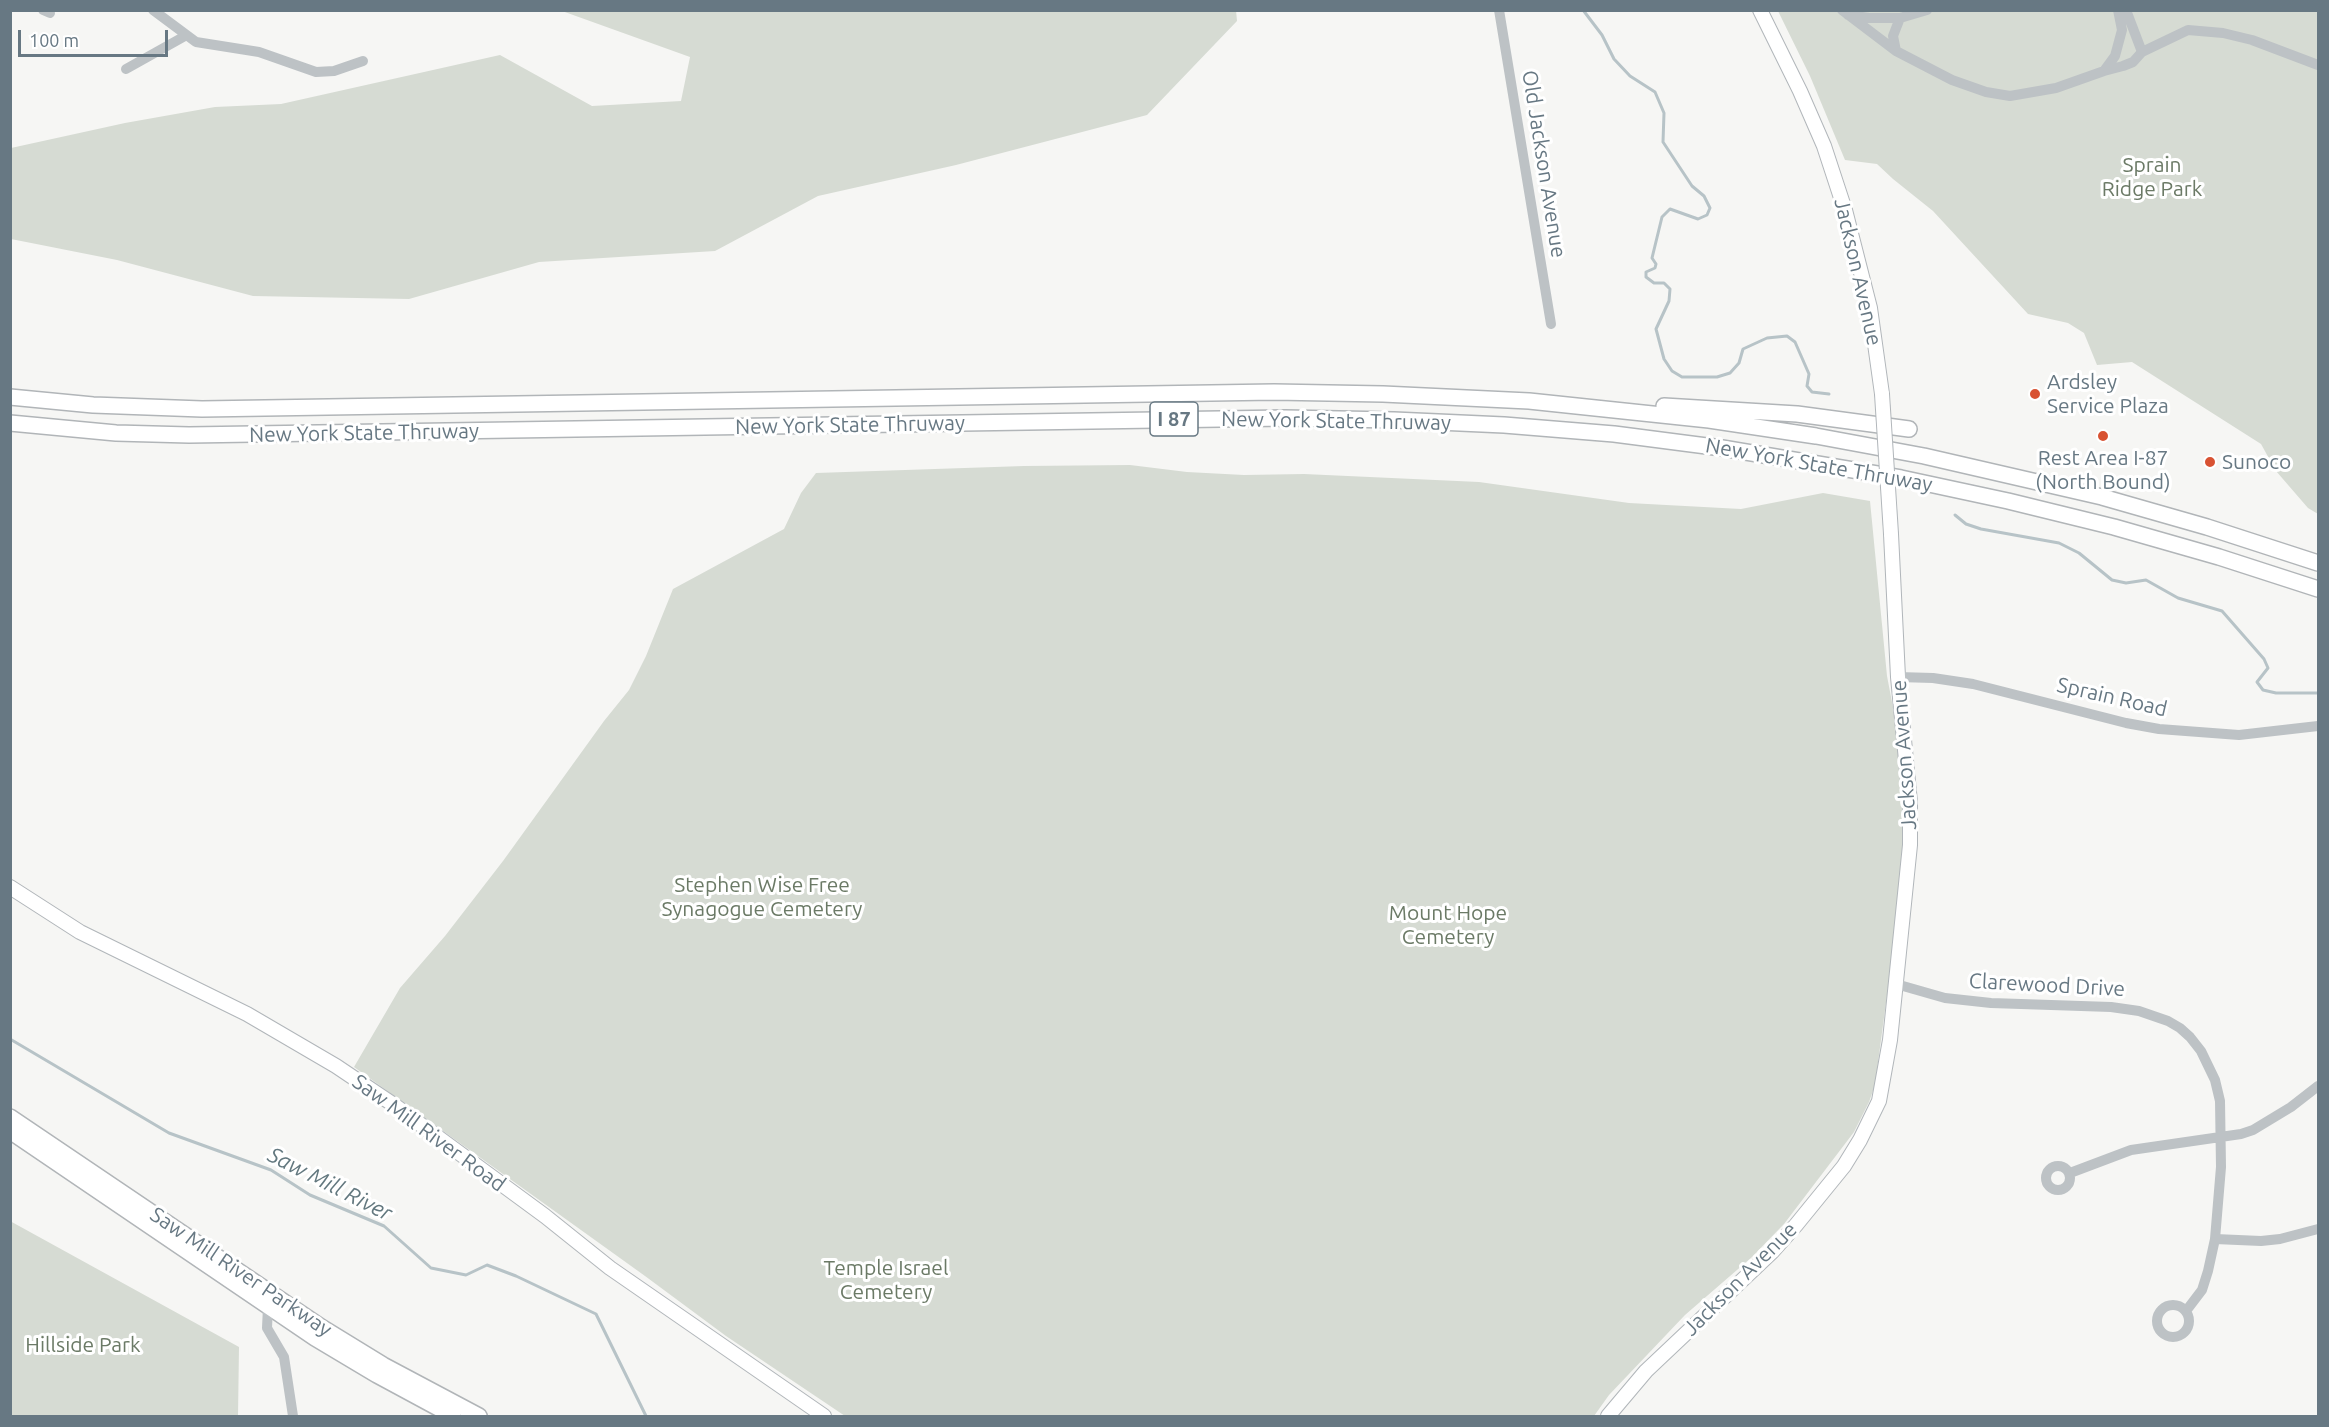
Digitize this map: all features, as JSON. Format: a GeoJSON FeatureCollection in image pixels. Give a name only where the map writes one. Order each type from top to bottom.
{"type":"FeatureCollection","features":[{"type":"Feature","properties":{"kind":"highway","name":"New York State Thruway"},"geometry":{"type":"LineString","coordinates":[[10,397],[111,407],[202,410],[1274,392],[1420,395],[1565,404],[1816,436],[1942,460],[2137,507],[2319,563]]}},
{"type":"Feature","properties":{"kind":"highway"},"geometry":{"type":"LineString","coordinates":[[1565,404],[1705,407],[1762,411],[1830,417],[1909,429]]}},
{"type":"Feature","properties":{"kind":"highway","name":"New York State Thruway"},"geometry":{"type":"LineString","coordinates":[[10,423],[107,432],[189,435],[1285,418],[1394,420],[1513,426],[1614,434],[1722,447],[1919,481],[2114,527],[2219,557],[2319,590]]}},
{"type":"Feature","properties":{"kind":"highway","name":"Saw Mill River Parkway"},"geometry":{"type":"LineString","coordinates":[[10,1117],[321,1327],[382,1365],[479,1416]]}},
{"type":"Feature","properties":{"kind":"highway","name":"Saw Mill River Parkway"},"geometry":{"type":"LineString","coordinates":[[10,1131],[268,1307],[346,1357],[453,1416]]}},
{"type":"Feature","properties":{"kind":"main road","name":"Jackson Avenue"},"geometry":{"type":"LineString","coordinates":[[1608,1416],[1646,1371],[1772,1252],[1844,1166],[1860,1140],[1883,1088],[1896,984],[1910,845],[1910,802],[1898,677],[1882,394],[1870,308],[1845,210],[1824,146],[1800,90],[1760,10]]}},
{"type":"Feature","properties":{"kind":"main road","name":"Saw Mill River Road"},"geometry":{"type":"LineString","coordinates":[[10,887],[80,932],[247,1014],[336,1066],[394,1105],[545,1216],[610,1268],[824,1416]]}},
{"type":"Feature","properties":{"kind":"street"},"geometry":{"type":"LineString","coordinates":[[153,10],[196,42],[259,52],[316,72],[334,71],[363,61]]}},
{"type":"Feature","properties":{"kind":"street","name":"Old Jackson Avenue"},"geometry":{"type":"LineString","coordinates":[[1499,10],[1551,324]]}},
{"type":"Feature","properties":{"kind":"street"},"geometry":{"type":"LineString","coordinates":[[1843,12],[1869,18],[1900,18],[1928,10]]}},
{"type":"Feature","properties":{"kind":"street"},"geometry":{"type":"LineString","coordinates":[[2104,71],[2115,56],[2120,39],[2122,30],[2118,10]]}},
{"type":"Feature","properties":{"kind":"street"},"geometry":{"type":"LineString","coordinates":[[2126,10],[2142,52]]}},
{"type":"Feature","properties":{"kind":"street"},"geometry":{"type":"LineString","coordinates":[[1843,12],[1896,51],[1952,80],[1986,92],[2010,96],[2056,88],[2123,66],[2133,62],[2142,52],[2188,30],[2223,33],[2252,40],[2319,65]]}},
{"type":"Feature","properties":{"kind":"street"},"geometry":{"type":"LineString","coordinates":[[1896,51],[1893,36],[1900,18]]}},
{"type":"Feature","properties":{"kind":"street"},"geometry":{"type":"LineString","coordinates":[[126,69],[185,36]]}},
{"type":"Feature","properties":{"kind":"street","name":"Sprain Road"},"geometry":{"type":"LineString","coordinates":[[1898,677],[1933,678],[1973,684],[2126,723],[2159,729],[2239,735],[2319,726]]}},
{"type":"Feature","properties":{"kind":"street","name":"Clarewood Drive"},"geometry":{"type":"LineString","coordinates":[[1896,984],[1945,998],[1991,1003],[2111,1007],[2139,1011],[2168,1021],[2190,1037],[2210,1068],[2220,1101],[2221,1167],[2215,1239],[2202,1290],[2186,1311]]}},
{"type":"Feature","properties":{"kind":"street"},"geometry":{"type":"LineString","coordinates":[[2070,1173],[2130,1150],[2241,1134],[2268,1123],[2319,1086]]}},
{"type":"Feature","properties":{"kind":"street"},"geometry":{"type":"LineString","coordinates":[[2215,1239],[2261,1241],[2280,1239],[2319,1229]]}},
{"type":"Feature","properties":{"kind":"street"},"geometry":{"type":"LineString","coordinates":[[268,1307],[267,1328],[284,1357],[293,1416]]}},
{"type":"Feature","properties":{"kind":"green space"},"geometry":{"type":"Polygon","coordinates":[[[1236,10],[1237,21],[1147,115],[956,165],[818,196],[715,251],[539,262],[409,299],[253,296],[117,260],[11,239],[11,148],[125,123],[215,107],[281,104],[500,55],[592,106],[681,101],[690,57],[562,11],[1236,10]]]}},
{"type":"Feature","properties":{"kind":"green space","name":"Sprain Ridge Park"},"geometry":{"type":"Polygon","coordinates":[[[1778,11],[2318,11],[2318,514],[2308,508],[2276,471],[2261,444],[2132,362],[2097,365],[2084,333],[2068,323],[2028,314],[1933,211],[1877,164],[1845,160],[1810,76],[1778,11]]]}},
{"type":"Feature","properties":{"kind":"green space","name":"Mount Hope Cemetery"},"geometry":{"type":"Polygon","coordinates":[[[1130,465],[1187,472],[1244,475],[1304,474],[1479,482],[1629,503],[1741,509],[1823,493],[1870,501],[1887,676],[1900,744],[1905,799],[1906,852],[1875,1085],[1854,1132],[1784,1224],[1752,1257],[1685,1315],[1609,1395],[1594,1416],[845,1416],[726,1336],[354,1067],[400,988],[445,936],[503,861],[629,690],[646,656],[673,589],[784,529],[801,493],[816,473],[1130,465]]]}},
{"type":"Feature","properties":{"kind":"green space","name":"Hillside Park"},"geometry":{"type":"Polygon","coordinates":[[[10,1221],[239,1347],[238,1416],[11,1416],[10,1221]]]}},
{"type":"Feature","properties":{"kind":"waterway"},"geometry":{"type":"LineString","coordinates":[[1583,10],[1602,35],[1614,59],[1630,76],[1655,92],[1664,113],[1663,142],[1692,186],[1704,196],[1710,208],[1707,215],[1698,219],[1670,209],[1662,217],[1652,258],[1656,264],[1655,268],[1646,272],[1646,277],[1654,283],[1664,283],[1670,289],[1669,301],[1656,329],[1664,359],[1672,371],[1682,377],[1717,377],[1730,373],[1739,363],[1743,349],[1767,338],[1787,336],[1795,342],[1809,374],[1807,386],[1812,392],[1829,394]]}},
{"type":"Feature","properties":{"kind":"waterway"},"geometry":{"type":"LineString","coordinates":[[1955,515],[1966,524],[1981,529],[2059,543],[2079,553],[2112,580],[2126,583],[2146,580],[2178,598],[2222,611],[2264,659],[2268,668],[2257,682],[2263,690],[2276,693],[2318,693]]}},
{"type":"Feature","properties":{"kind":"waterway","name":"Saw Mill River"},"geometry":{"type":"LineString","coordinates":[[10,1039],[169,1133],[271,1170],[310,1195],[384,1226],[431,1268],[466,1275],[487,1265],[516,1276],[596,1314],[646,1416]]}},
{"type":"Feature","properties":{"kind":"place","name":"Ardsley Service Plaza"},"geometry":{"type":"Point","coordinates":[2035,394]}},
{"type":"Feature","properties":{"kind":"place","name":"Rest Area I-87 (North Bound)"},"geometry":{"type":"Point","coordinates":[2103,436]}},
{"type":"Feature","properties":{"kind":"place","name":"Sunoco"},"geometry":{"type":"Point","coordinates":[2210,462]}},
{"type":"Feature","properties":{"kind":"park label","name":"Stephen Wise Free Synagogue Cemetery"},"geometry":{"type":"Point","coordinates":[762,897]}},
{"type":"Feature","properties":{"kind":"park label","name":"Temple Israel Cemetery"},"geometry":{"type":"Point","coordinates":[886,1280]}}]}
